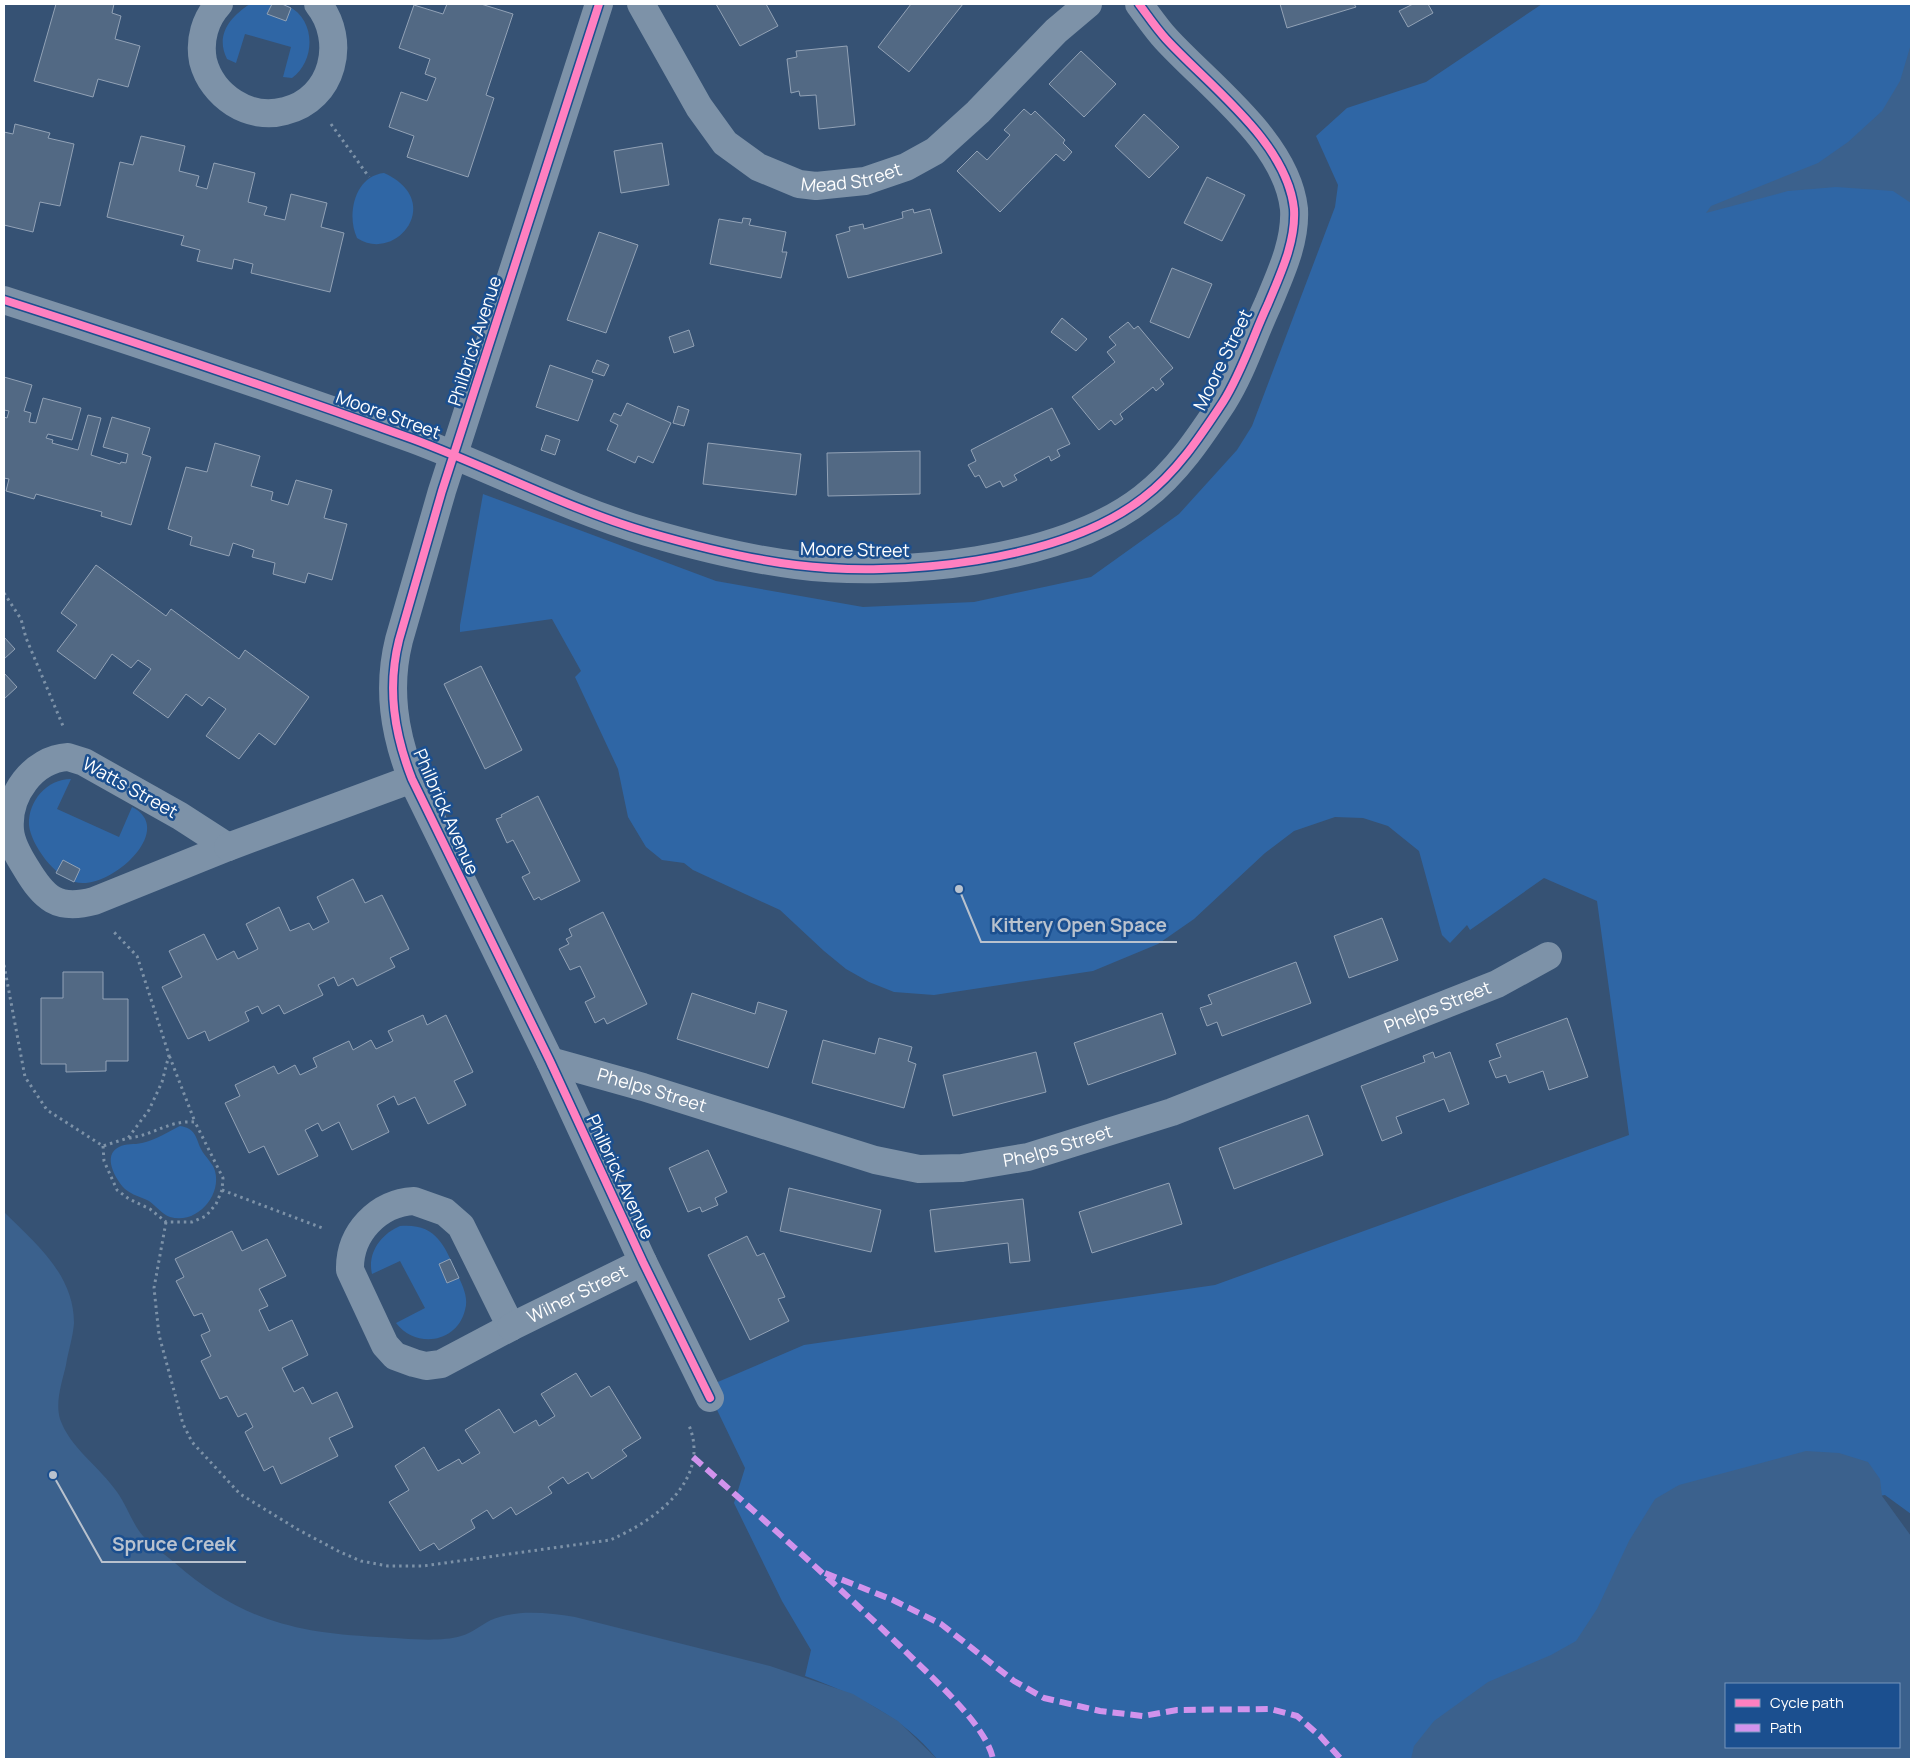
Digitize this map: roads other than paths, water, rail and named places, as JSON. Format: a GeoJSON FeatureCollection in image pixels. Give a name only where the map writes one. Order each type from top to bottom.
{"type":"FeatureCollection","features":[{"type":"Feature","properties":{"kind":"street"},"geometry":{"type":"LineString","coordinates":[[219,4],[205,26],[202,55],[208,76],[224,96],[242,108],[266,113],[284,112],[312,96],[328,77],[334,50],[332,27],[318,4]]}},
{"type":"Feature","properties":{"kind":"street","name":"Philbrick Avenue"},"geometry":{"type":"LineString","coordinates":[[599,4],[442,490],[394,660],[393,718],[402,754],[412,779],[550,1061],[643,1262],[710,1398]]}},
{"type":"Feature","properties":{"kind":"street","name":"Mead Street"},"geometry":{"type":"LineString","coordinates":[[641,4],[699,107],[724,143],[758,167],[799,184],[816,186],[865,181],[906,167],[935,151],[978,112],[1056,31],[1088,4]]}},
{"type":"Feature","properties":{"kind":"street","name":"Moore Street"},"geometry":{"type":"LineString","coordinates":[[4,300],[260,384],[454,456],[597,516],[649,533],[796,565],[902,567],[954,564],[1025,551],[1090,531],[1117,516],[1142,500],[1176,467],[1205,429],[1228,392],[1291,244],[1294,211],[1288,184],[1279,165],[1260,136],[1165,38],[1139,4]]}},
{"type":"Feature","properties":{"kind":"street","name":"Watts Street"},"geometry":{"type":"LineString","coordinates":[[228,847],[180,816],[77,758],[54,759],[39,766],[23,784],[12,806],[10,830],[19,856],[42,892],[52,900],[64,904],[86,904],[228,847],[412,779]]}},
{"type":"Feature","properties":{"kind":"street","name":"Phelps Street"},"geometry":{"type":"LineString","coordinates":[[550,1061],[643,1086],[875,1160],[919,1168],[962,1168],[1028,1157],[1172,1112],[1497,984],[1548,956]]}},
{"type":"Feature","properties":{"kind":"street","name":"Wilner Street"},"geometry":{"type":"LineString","coordinates":[[511,1328],[461,1226],[445,1212],[414,1201],[398,1204],[378,1212],[356,1241],[350,1259],[350,1275],[384,1345],[395,1356],[420,1365],[441,1364],[643,1262]]}},
{"type":"Feature","properties":{"kind":"place","name":"Kittery Open Space"},"geometry":{"type":"Point","coordinates":[959,889]}},
{"type":"Feature","properties":{"kind":"place","name":"Spruce Creek"},"geometry":{"type":"Point","coordinates":[53,1475]}}]}
